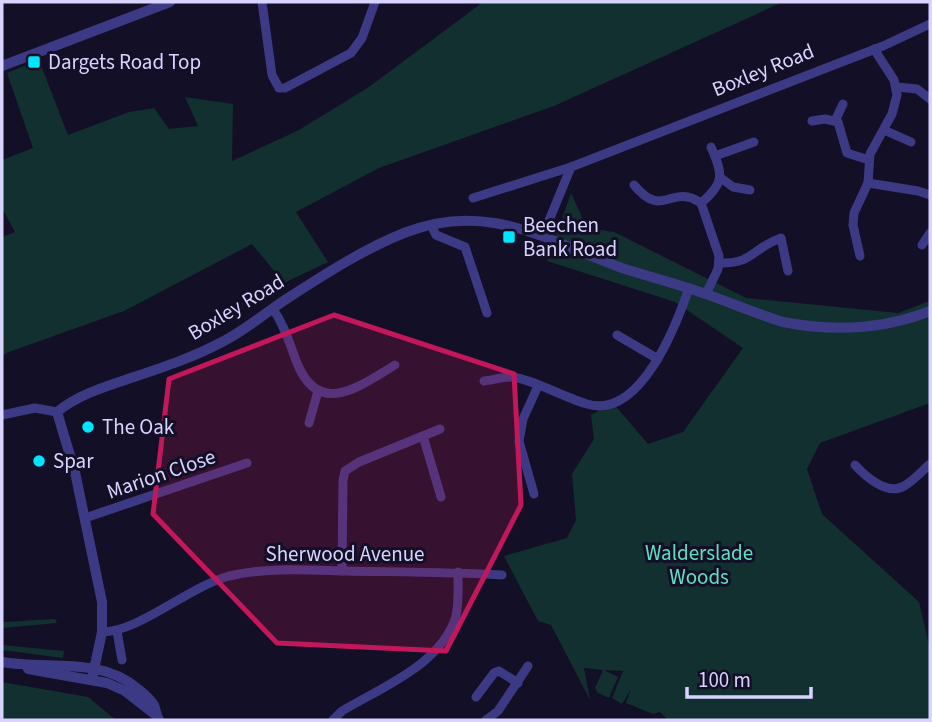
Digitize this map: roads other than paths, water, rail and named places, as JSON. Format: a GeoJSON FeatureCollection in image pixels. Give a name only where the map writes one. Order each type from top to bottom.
{"type":"FeatureCollection","features":[{"type":"Feature","properties":{"kind":"street"},"geometry":{"type":"LineString","coordinates":[[2,66],[170,2]]}},
{"type":"Feature","properties":{"kind":"street"},"geometry":{"type":"LineString","coordinates":[[262,2],[272,75],[279,88],[298,83],[351,54],[362,38],[375,2]]}},
{"type":"Feature","properties":{"kind":"street","name":"Boxley Road"},"geometry":{"type":"LineString","coordinates":[[473,198],[571,167],[874,49],[930,24]]}},
{"type":"Feature","properties":{"kind":"street"},"geometry":{"type":"LineString","coordinates":[[860,256],[853,219],[869,183],[872,149],[895,106],[897,87],[874,49]]}},
{"type":"Feature","properties":{"kind":"street"},"geometry":{"type":"LineString","coordinates":[[897,87],[917,89],[930,99]]}},
{"type":"Feature","properties":{"kind":"street"},"geometry":{"type":"LineString","coordinates":[[835,121],[842,104]]}},
{"type":"Feature","properties":{"kind":"street"},"geometry":{"type":"LineString","coordinates":[[812,121],[835,121],[840,125],[847,153],[869,160]]}},
{"type":"Feature","properties":{"kind":"street"},"geometry":{"type":"LineString","coordinates":[[884,130],[911,142]]}},
{"type":"Feature","properties":{"kind":"street"},"geometry":{"type":"LineString","coordinates":[[750,190],[733,187],[721,178],[713,152],[754,142]]}},
{"type":"Feature","properties":{"kind":"street"},"geometry":{"type":"LineString","coordinates":[[543,235],[571,167]]}},
{"type":"Feature","properties":{"kind":"street"},"geometry":{"type":"LineString","coordinates":[[701,203],[715,190],[721,178]]}},
{"type":"Feature","properties":{"kind":"street"},"geometry":{"type":"LineString","coordinates":[[869,183],[930,195]]}},
{"type":"Feature","properties":{"kind":"street"},"geometry":{"type":"LineString","coordinates":[[634,185],[646,198],[654,202],[683,196],[701,203],[718,249],[719,263],[706,294]]}},
{"type":"Feature","properties":{"kind":"street"},"geometry":{"type":"LineString","coordinates":[[487,313],[465,247],[436,235],[431,225],[467,219],[506,224],[783,322],[849,329],[891,324],[930,311]]}},
{"type":"Feature","properties":{"kind":"street","name":"Boxley Road"},"geometry":{"type":"LineString","coordinates":[[57,412],[93,391],[215,346],[350,261],[387,241],[431,225]]}},
{"type":"Feature","properties":{"kind":"street"},"geometry":{"type":"LineString","coordinates":[[922,245],[930,233]]}},
{"type":"Feature","properties":{"kind":"street"},"geometry":{"type":"LineString","coordinates":[[719,263],[746,260],[762,246],[781,238],[788,271]]}},
{"type":"Feature","properties":{"kind":"street"},"geometry":{"type":"LineString","coordinates":[[484,382],[513,377],[587,404],[602,405],[621,400],[630,394],[658,359],[680,314],[689,288]]}},
{"type":"Feature","properties":{"kind":"street"},"geometry":{"type":"LineString","coordinates":[[273,309],[303,375],[318,391],[337,395],[395,365]]}},
{"type":"Feature","properties":{"kind":"street"},"geometry":{"type":"LineString","coordinates":[[617,335],[658,359]]}},
{"type":"Feature","properties":{"kind":"street"},"geometry":{"type":"LineString","coordinates":[[534,494],[519,435],[538,386]]}},
{"type":"Feature","properties":{"kind":"street"},"geometry":{"type":"LineString","coordinates":[[309,423],[318,391]]}},
{"type":"Feature","properties":{"kind":"street"},"geometry":{"type":"LineString","coordinates":[[2,415],[35,408],[57,412],[71,457],[102,602],[102,632],[93,674]]}},
{"type":"Feature","properties":{"kind":"street"},"geometry":{"type":"LineString","coordinates":[[342,571],[345,471],[359,462],[440,429]]}},
{"type":"Feature","properties":{"kind":"street"},"geometry":{"type":"LineString","coordinates":[[423,436],[441,497]]}},
{"type":"Feature","properties":{"kind":"street","name":"Marion Close"},"geometry":{"type":"LineString","coordinates":[[85,518],[247,463]]}},
{"type":"Feature","properties":{"kind":"street"},"geometry":{"type":"LineString","coordinates":[[855,465],[866,477],[882,485],[897,488],[903,487],[930,464]]}},
{"type":"Feature","properties":{"kind":"street","name":"Sherwood Avenue"},"geometry":{"type":"LineString","coordinates":[[102,632],[117,631],[203,585],[228,576],[269,570],[502,575]]}},
{"type":"Feature","properties":{"kind":"street"},"geometry":{"type":"LineString","coordinates":[[333,720],[342,711],[423,663],[441,646],[457,611],[458,572]]}},
{"type":"Feature","properties":{"kind":"street"},"geometry":{"type":"LineString","coordinates":[[117,631],[122,660]]}},
{"type":"Feature","properties":{"kind":"street"},"geometry":{"type":"LineString","coordinates":[[2,662],[28,669],[93,674],[125,691],[158,718]]}},
{"type":"Feature","properties":{"kind":"street"},"geometry":{"type":"LineString","coordinates":[[486,720],[498,711],[528,666]]}},
{"type":"Feature","properties":{"kind":"street"},"geometry":{"type":"LineString","coordinates":[[476,697],[494,673],[499,671],[518,683]]}},
{"type":"Feature","properties":{"kind":"place","name":"Dargets Road Top"},"geometry":{"type":"Point","coordinates":[34,62]}},
{"type":"Feature","properties":{"kind":"place","name":"Beechen Bank Road"},"geometry":{"type":"Point","coordinates":[509,237]}},
{"type":"Feature","properties":{"kind":"place","name":"The Oak"},"geometry":{"type":"Point","coordinates":[88,427]}},
{"type":"Feature","properties":{"kind":"place","name":"Spar"},"geometry":{"type":"Point","coordinates":[39,461]}},
{"type":"Feature","properties":{"kind":"park label","name":"Walderslade Woods"},"geometry":{"type":"Point","coordinates":[699,565]}}]}
